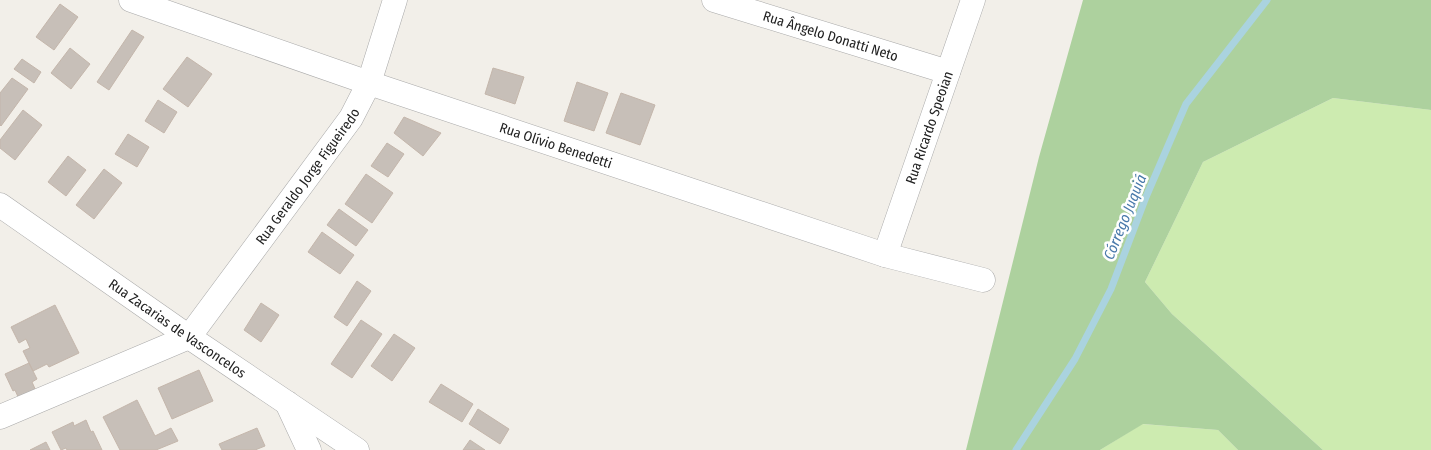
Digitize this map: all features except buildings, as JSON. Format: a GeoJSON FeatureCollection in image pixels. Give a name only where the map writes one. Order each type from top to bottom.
{"type":"FeatureCollection","features":[{"type":"Feature","properties":{"kind":"street","name":"Rua Olívio Benedetti"},"geometry":{"type":"LineString","coordinates":[[131,0],[369,83],[885,255],[983,280]]}},
{"type":"Feature","properties":{"kind":"street","name":"Rua Geraldo Jorge Figueiredo"},"geometry":{"type":"LineString","coordinates":[[189,337],[350,118],[369,83],[395,0]]}},
{"type":"Feature","properties":{"kind":"street","name":"Rua Ângelo Donatti Neto"},"geometry":{"type":"LineString","coordinates":[[714,0],[948,72]]}},
{"type":"Feature","properties":{"kind":"street","name":"Rua Ricardo Speoian"},"geometry":{"type":"LineString","coordinates":[[885,255],[973,0]]}},
{"type":"Feature","properties":{"kind":"street","name":"Rua Zacarias de Vasconcelos"},"geometry":{"type":"LineString","coordinates":[[0,205],[189,337],[357,450]]}},
{"type":"Feature","properties":{"kind":"street"},"geometry":{"type":"LineString","coordinates":[[0,417],[189,337]]}},
{"type":"Feature","properties":{"kind":"street"},"geometry":{"type":"LineString","coordinates":[[287,402],[309,450]]}},
{"type":"Feature","properties":{"kind":"green space"},"geometry":{"type":"Polygon","coordinates":[[[1083,0],[1431,0],[1431,110],[1333,98],[1203,162],[1145,282],[1172,314],[1323,450],[1238,450],[1218,430],[1143,424],[1100,450],[966,450],[1039,157],[1083,0]]]}},
{"type":"Feature","properties":{"kind":"green space"},"geometry":{"type":"Polygon","coordinates":[[[1333,98],[1431,110],[1431,450],[1323,450],[1172,314],[1145,282],[1203,162],[1333,98]]]}},
{"type":"Feature","properties":{"kind":"green space"},"geometry":{"type":"Polygon","coordinates":[[[1142,424],[1218,430],[1238,450],[1100,450],[1142,424]]]}},
{"type":"Feature","properties":{"kind":"waterway","name":"Córrego Juquiá"},"geometry":{"type":"LineString","coordinates":[[1016,450],[1075,359],[1111,289],[1146,197],[1186,104],[1267,0]]}}]}
